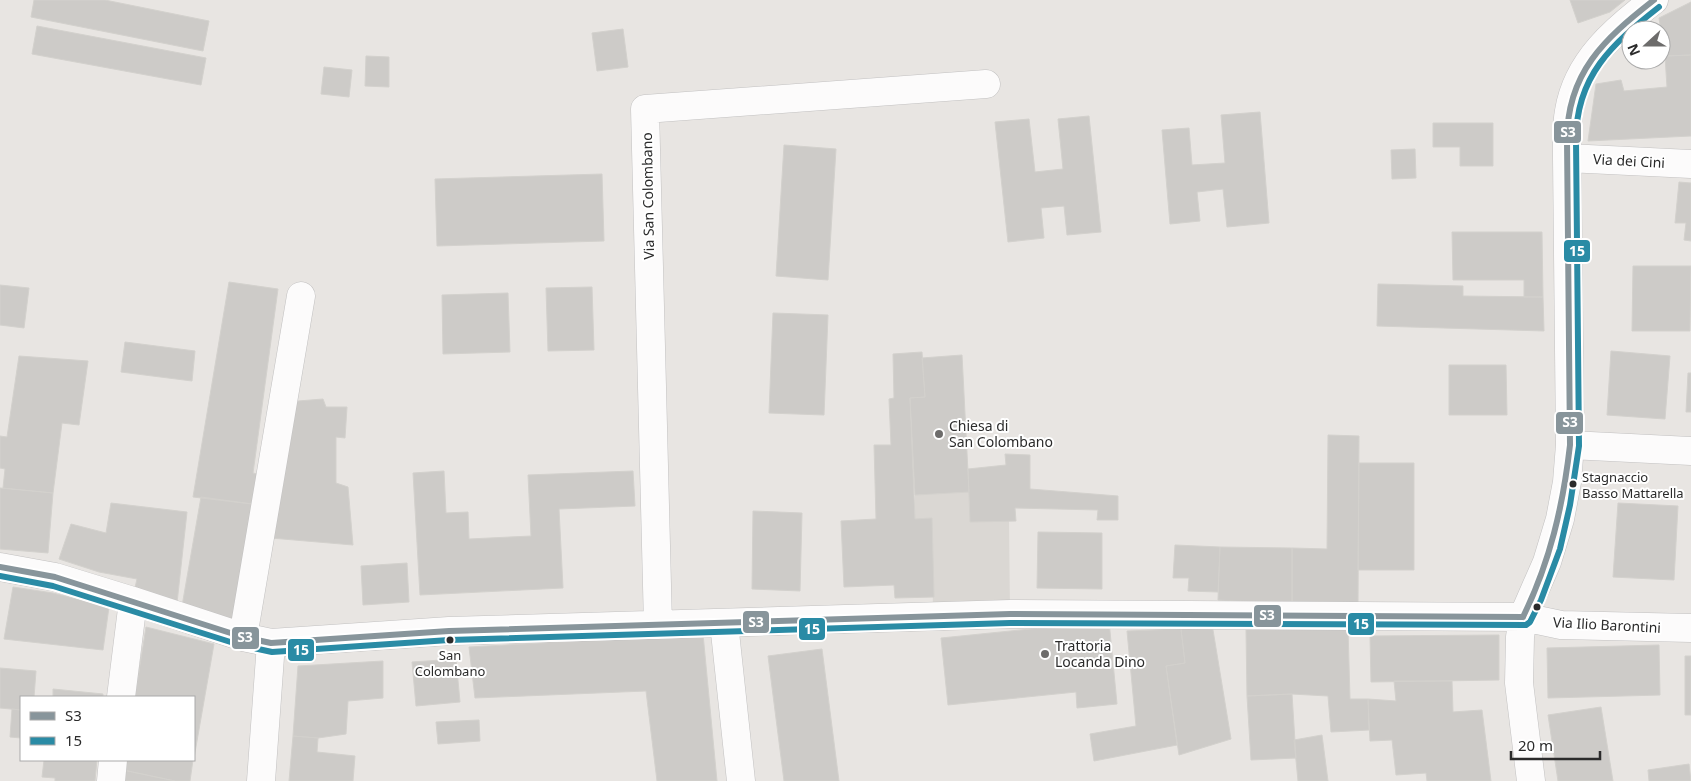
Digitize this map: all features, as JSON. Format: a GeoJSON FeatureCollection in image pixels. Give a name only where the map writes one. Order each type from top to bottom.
{"type":"FeatureCollection","features":[{"type":"Feature","properties":{"kind":"street"},"geometry":{"type":"LineString","coordinates":[[1531,781],[1519,683],[1520,637],[1523,617],[1547,562],[1560,519],[1570,445],[1566,158],[1569,110],[1580,75],[1599,47],[1654,0]]}},
{"type":"Feature","properties":{"kind":"street","name":"Via San Colombano"},"geometry":{"type":"LineString","coordinates":[[658,625],[646,109],[986,84]]}},
{"type":"Feature","properties":{"kind":"street","name":"Via dei Cini"},"geometry":{"type":"LineString","coordinates":[[1566,158],[1691,164]]}},
{"type":"Feature","properties":{"kind":"street"},"geometry":{"type":"LineString","coordinates":[[243,638],[300,296]]}},
{"type":"Feature","properties":{"kind":"street"},"geometry":{"type":"LineString","coordinates":[[1570,445],[1691,451]]}},
{"type":"Feature","properties":{"kind":"street"},"geometry":{"type":"LineString","coordinates":[[0,567],[54,577],[243,638],[271,643],[449,631],[1010,614],[1523,617]]}},
{"type":"Feature","properties":{"kind":"street"},"geometry":{"type":"LineString","coordinates":[[121,696],[133,601]]}},
{"type":"Feature","properties":{"kind":"street","name":"Via Ilio Barontini"},"geometry":{"type":"LineString","coordinates":[[1523,617],[1561,625],[1691,628]]}},
{"type":"Feature","properties":{"kind":"street"},"geometry":{"type":"LineString","coordinates":[[724,623],[741,781]]}},
{"type":"Feature","properties":{"kind":"street"},"geometry":{"type":"LineString","coordinates":[[262,781],[271,643]]}},
{"type":"Feature","properties":{"kind":"street"},"geometry":{"type":"LineString","coordinates":[[111,781],[113,761]]}},
{"type":"Feature","properties":{"kind":"shaded area"},"geometry":{"type":"Polygon","coordinates":[[[969,492],[970,521],[1009,521],[1010,614],[933,617],[932,519],[915,519],[915,495],[969,492]]]}},
{"type":"Feature","properties":{"kind":"building"},"geometry":{"type":"Polygon","coordinates":[[[34,0],[105,0],[209,21],[203,51],[31,17],[34,0]]]}},
{"type":"Feature","properties":{"kind":"building"},"geometry":{"type":"Polygon","coordinates":[[[1570,0],[1625,0],[1610,12],[1578,23],[1570,0]]]}},
{"type":"Feature","properties":{"kind":"building"},"geometry":{"type":"Polygon","coordinates":[[[1691,2],[1691,55],[1671,56],[1671,20],[1659,20],[1659,18],[1691,2]]]}},
{"type":"Feature","properties":{"kind":"building"},"geometry":{"type":"Polygon","coordinates":[[[37,26],[206,58],[201,85],[32,54],[37,26]]]}},
{"type":"Feature","properties":{"kind":"building"},"geometry":{"type":"Polygon","coordinates":[[[623,29],[628,67],[597,71],[592,33],[623,29]]]}},
{"type":"Feature","properties":{"kind":"building"},"geometry":{"type":"Polygon","coordinates":[[[1691,55],[1691,136],[1588,141],[1596,84],[1621,80],[1624,91],[1667,87],[1666,70],[1671,70],[1671,56],[1691,55]]]}},
{"type":"Feature","properties":{"kind":"building"},"geometry":{"type":"Polygon","coordinates":[[[366,56],[389,57],[389,87],[365,86],[366,56]]]}},
{"type":"Feature","properties":{"kind":"building"},"geometry":{"type":"Polygon","coordinates":[[[324,67],[352,70],[349,97],[321,94],[324,67]]]}},
{"type":"Feature","properties":{"kind":"building"},"geometry":{"type":"Polygon","coordinates":[[[1260,112],[1269,223],[1227,227],[1223,189],[1197,192],[1200,221],[1170,224],[1162,130],[1189,128],[1192,165],[1225,163],[1221,115],[1260,112]]]}},
{"type":"Feature","properties":{"kind":"building"},"geometry":{"type":"Polygon","coordinates":[[[1089,116],[1101,232],[1067,235],[1064,206],[1041,208],[1044,238],[1008,242],[995,122],[1029,119],[1035,172],[1063,169],[1058,119],[1089,116]]]}},
{"type":"Feature","properties":{"kind":"building"},"geometry":{"type":"Polygon","coordinates":[[[1433,123],[1493,123],[1493,166],[1460,166],[1460,147],[1433,147],[1433,123]]]}},
{"type":"Feature","properties":{"kind":"building"},"geometry":{"type":"Polygon","coordinates":[[[784,145],[836,149],[828,280],[776,276],[784,145]]]}},
{"type":"Feature","properties":{"kind":"building"},"geometry":{"type":"Polygon","coordinates":[[[1415,149],[1416,178],[1392,179],[1391,150],[1415,149]]]}},
{"type":"Feature","properties":{"kind":"building"},"geometry":{"type":"Polygon","coordinates":[[[602,174],[604,241],[437,246],[435,179],[602,174]]]}},
{"type":"Feature","properties":{"kind":"building"},"geometry":{"type":"Polygon","coordinates":[[[1679,182],[1691,183],[1691,241],[1684,240],[1686,223],[1675,223],[1679,182]]]}},
{"type":"Feature","properties":{"kind":"building"},"geometry":{"type":"Polygon","coordinates":[[[1452,232],[1542,232],[1543,297],[1524,297],[1524,280],[1453,280],[1452,232]]]}},
{"type":"Feature","properties":{"kind":"building"},"geometry":{"type":"Polygon","coordinates":[[[1633,266],[1691,266],[1690,331],[1632,331],[1633,266]]]}},
{"type":"Feature","properties":{"kind":"building"},"geometry":{"type":"Polygon","coordinates":[[[229,282],[278,289],[253,473],[266,476],[260,505],[193,497],[229,282]]]}},
{"type":"Feature","properties":{"kind":"building"},"geometry":{"type":"Polygon","coordinates":[[[1378,284],[1463,286],[1463,296],[1543,297],[1544,331],[1377,326],[1378,284]]]}},
{"type":"Feature","properties":{"kind":"building"},"geometry":{"type":"Polygon","coordinates":[[[0,285],[29,288],[24,328],[0,325],[0,285]]]}},
{"type":"Feature","properties":{"kind":"building"},"geometry":{"type":"Polygon","coordinates":[[[592,287],[594,350],[548,351],[546,288],[592,287]]]}},
{"type":"Feature","properties":{"kind":"building"},"geometry":{"type":"Polygon","coordinates":[[[508,293],[510,352],[443,354],[442,295],[508,293]]]}},
{"type":"Feature","properties":{"kind":"building"},"geometry":{"type":"Polygon","coordinates":[[[773,313],[828,315],[824,415],[769,413],[773,313]]]}},
{"type":"Feature","properties":{"kind":"building"},"geometry":{"type":"Polygon","coordinates":[[[125,342],[195,351],[192,381],[121,372],[125,342]]]}},
{"type":"Feature","properties":{"kind":"building"},"geometry":{"type":"Polygon","coordinates":[[[1611,351],[1670,356],[1665,419],[1607,415],[1611,351]]]}},
{"type":"Feature","properties":{"kind":"building"},"geometry":{"type":"Polygon","coordinates":[[[922,352],[925,397],[910,398],[915,519],[932,518],[934,597],[895,598],[894,585],[844,587],[841,521],[876,519],[874,445],[891,445],[889,399],[894,398],[893,354],[922,352]]]}},
{"type":"Feature","properties":{"kind":"building","name":"Chiesa di San Colombano"},"geometry":{"type":"Polygon","coordinates":[[[962,355],[969,492],[915,495],[910,398],[925,397],[922,358],[962,355]]]}},
{"type":"Feature","properties":{"kind":"building"},"geometry":{"type":"Polygon","coordinates":[[[19,356],[88,361],[79,425],[62,423],[53,493],[3,488],[5,469],[0,468],[0,436],[7,437],[19,356]]]}},
{"type":"Feature","properties":{"kind":"building"},"geometry":{"type":"Polygon","coordinates":[[[1449,365],[1506,365],[1507,415],[1449,415],[1449,365]]]}},
{"type":"Feature","properties":{"kind":"building"},"geometry":{"type":"Polygon","coordinates":[[[1688,373],[1691,373],[1691,412],[1686,412],[1688,373]]]}},
{"type":"Feature","properties":{"kind":"building"},"geometry":{"type":"Polygon","coordinates":[[[323,399],[326,407],[347,407],[345,438],[336,437],[336,483],[348,487],[353,545],[271,538],[286,402],[323,399]]]}},
{"type":"Feature","properties":{"kind":"building"},"geometry":{"type":"Polygon","coordinates":[[[1328,435],[1359,436],[1358,605],[1292,604],[1292,548],[1327,549],[1328,435]]]}},
{"type":"Feature","properties":{"kind":"building"},"geometry":{"type":"Polygon","coordinates":[[[1005,454],[1030,455],[1030,489],[1118,496],[1118,520],[1097,520],[1098,510],[1015,508],[1016,521],[970,522],[968,469],[1006,465],[1005,454]]]}},
{"type":"Feature","properties":{"kind":"building"},"geometry":{"type":"Polygon","coordinates":[[[1359,463],[1414,463],[1414,570],[1358,570],[1359,463]]]}},
{"type":"Feature","properties":{"kind":"building"},"geometry":{"type":"Polygon","coordinates":[[[444,471],[446,513],[468,512],[469,539],[531,536],[528,475],[633,471],[635,506],[559,509],[563,588],[420,595],[413,473],[444,471]]]}},
{"type":"Feature","properties":{"kind":"building"},"geometry":{"type":"Polygon","coordinates":[[[0,488],[53,493],[48,553],[0,549],[0,488]]]}},
{"type":"Feature","properties":{"kind":"building"},"geometry":{"type":"Polygon","coordinates":[[[201,497],[260,505],[237,622],[182,606],[201,497]]]}},
{"type":"Feature","properties":{"kind":"building"},"geometry":{"type":"Polygon","coordinates":[[[111,503],[187,512],[177,603],[134,592],[137,579],[99,572],[59,559],[71,524],[106,533],[111,503]]]}},
{"type":"Feature","properties":{"kind":"building"},"geometry":{"type":"Polygon","coordinates":[[[1618,503],[1678,506],[1674,580],[1613,577],[1618,503]]]}},
{"type":"Feature","properties":{"kind":"building"},"geometry":{"type":"Polygon","coordinates":[[[753,511],[802,513],[800,591],[752,589],[753,511]]]}},
{"type":"Feature","properties":{"kind":"building"},"geometry":{"type":"Polygon","coordinates":[[[1038,532],[1102,533],[1102,589],[1037,588],[1038,532]]]}},
{"type":"Feature","properties":{"kind":"building"},"geometry":{"type":"Polygon","coordinates":[[[1175,545],[1220,547],[1218,592],[1188,591],[1189,578],[1173,578],[1175,545]]]}},
{"type":"Feature","properties":{"kind":"building"},"geometry":{"type":"Polygon","coordinates":[[[1220,547],[1292,548],[1292,604],[1218,600],[1220,547]]]}},
{"type":"Feature","properties":{"kind":"building"},"geometry":{"type":"Polygon","coordinates":[[[407,563],[409,602],[363,605],[361,566],[407,563]]]}},
{"type":"Feature","properties":{"kind":"building"},"geometry":{"type":"Polygon","coordinates":[[[13,587],[53,593],[109,607],[103,650],[4,639],[13,587]]]}},
{"type":"Feature","properties":{"kind":"building"},"geometry":{"type":"Polygon","coordinates":[[[1109,621],[1117,704],[1077,708],[1076,692],[948,705],[941,638],[1109,621]]]}},
{"type":"Feature","properties":{"kind":"building"},"geometry":{"type":"Polygon","coordinates":[[[1212,624],[1231,739],[1179,755],[1166,666],[1185,663],[1181,629],[1212,624]]]}},
{"type":"Feature","properties":{"kind":"building"},"geometry":{"type":"Polygon","coordinates":[[[146,627],[214,644],[195,752],[195,696],[135,696],[146,627]]]}},
{"type":"Feature","properties":{"kind":"building"},"geometry":{"type":"Polygon","coordinates":[[[1181,629],[1185,663],[1166,666],[1177,745],[1094,761],[1090,734],[1136,726],[1127,631],[1181,629]]]}},
{"type":"Feature","properties":{"kind":"building"},"geometry":{"type":"Polygon","coordinates":[[[1246,629],[1348,629],[1350,699],[1368,699],[1369,730],[1331,732],[1328,696],[1292,694],[1247,696],[1246,629]]]}},
{"type":"Feature","properties":{"kind":"building"},"geometry":{"type":"Polygon","coordinates":[[[703,634],[717,781],[657,781],[646,691],[475,698],[469,647],[703,634]]]}},
{"type":"Feature","properties":{"kind":"building"},"geometry":{"type":"Polygon","coordinates":[[[1499,635],[1499,680],[1371,682],[1370,636],[1499,635]]]}},
{"type":"Feature","properties":{"kind":"building"},"geometry":{"type":"Polygon","coordinates":[[[1659,645],[1660,695],[1548,698],[1547,648],[1659,645]]]}},
{"type":"Feature","properties":{"kind":"building"},"geometry":{"type":"Polygon","coordinates":[[[822,649],[839,781],[784,781],[768,656],[822,649]]]}},
{"type":"Feature","properties":{"kind":"building"},"geometry":{"type":"Polygon","coordinates":[[[1685,656],[1691,656],[1691,715],[1685,715],[1685,656]]]}},
{"type":"Feature","properties":{"kind":"building"},"geometry":{"type":"Polygon","coordinates":[[[456,659],[460,702],[416,706],[412,662],[456,659]]]}},
{"type":"Feature","properties":{"kind":"building"},"geometry":{"type":"Polygon","coordinates":[[[383,661],[383,698],[348,701],[346,734],[318,738],[293,736],[298,666],[383,661]]]}},
{"type":"Feature","properties":{"kind":"building"},"geometry":{"type":"Polygon","coordinates":[[[0,668],[36,671],[34,696],[20,696],[20,710],[0,708],[0,668]]]}},
{"type":"Feature","properties":{"kind":"building"},"geometry":{"type":"Polygon","coordinates":[[[1394,681],[1452,681],[1453,712],[1482,710],[1491,781],[1427,781],[1426,773],[1396,775],[1392,740],[1370,741],[1368,699],[1396,701],[1394,681]]]}},
{"type":"Feature","properties":{"kind":"building"},"geometry":{"type":"Polygon","coordinates":[[[53,689],[103,694],[103,696],[53,696],[53,689]]]}},
{"type":"Feature","properties":{"kind":"building"},"geometry":{"type":"Polygon","coordinates":[[[1292,694],[1296,758],[1251,760],[1247,696],[1292,694]]]}},
{"type":"Feature","properties":{"kind":"building"},"geometry":{"type":"Polygon","coordinates":[[[1601,707],[1613,781],[1558,781],[1548,715],[1601,707]]]}},
{"type":"Feature","properties":{"kind":"building"},"geometry":{"type":"Polygon","coordinates":[[[12,709],[20,710],[20,738],[10,737],[12,709]]]}},
{"type":"Feature","properties":{"kind":"building"},"geometry":{"type":"Polygon","coordinates":[[[479,720],[480,741],[438,744],[436,722],[479,720]]]}},
{"type":"Feature","properties":{"kind":"building"},"geometry":{"type":"Polygon","coordinates":[[[1322,735],[1328,781],[1298,781],[1294,740],[1322,735]]]}},
{"type":"Feature","properties":{"kind":"building"},"geometry":{"type":"Polygon","coordinates":[[[293,736],[318,738],[317,752],[355,756],[353,781],[289,781],[293,736]]]}},
{"type":"Feature","properties":{"kind":"building"},"geometry":{"type":"Polygon","coordinates":[[[44,761],[97,761],[95,781],[55,781],[55,778],[42,777],[44,761]]]}},
{"type":"Feature","properties":{"kind":"building"},"geometry":{"type":"Polygon","coordinates":[[[125,761],[193,761],[190,781],[175,781],[123,770],[125,761]]]}},
{"type":"Feature","properties":{"kind":"building"},"geometry":{"type":"Polygon","coordinates":[[[1689,764],[1691,781],[1649,781],[1648,770],[1689,764]]]}},
{"type":"Feature","properties":{"kind":"building"},"geometry":{"type":"Polygon","coordinates":[[[123,770],[175,781],[122,781],[123,770]]]}},
{"type":"Feature","properties":{"kind":"transit line","name":"S3"},"geometry":{"type":"LineString","coordinates":[[1523,617],[1541,576],[1554,533],[1564,490],[1570,445],[1567,140],[1569,116],[1581,77],[1592,59],[1619,29],[1654,0]]}},
{"type":"Feature","properties":{"kind":"transit line","name":"15"},"geometry":{"type":"LineString","coordinates":[[0,576],[53,586],[240,645],[272,652],[449,640],[1010,623],[1526,625],[1530,622],[1541,600],[1560,549],[1570,505],[1579,446],[1576,140],[1582,97],[1600,63],[1612,48],[1659,7]]}},
{"type":"Feature","properties":{"kind":"transit line","name":"S3"},"geometry":{"type":"LineString","coordinates":[[0,567],[55,577],[243,637],[271,643],[449,631],[1010,614],[1523,617]]}},
{"type":"Feature","properties":{"kind":"place","name":"Chiesa di San Colombano"},"geometry":{"type":"Point","coordinates":[939,434]}},
{"type":"Feature","properties":{"kind":"place","name":"Stagnaccio Basso Mattarella"},"geometry":{"type":"Point","coordinates":[1573,484]}},
{"type":"Feature","properties":{"kind":"place","name":"San Colombano"},"geometry":{"type":"Point","coordinates":[450,640]}},
{"type":"Feature","properties":{"kind":"place","name":"Trattoria Locanda Dino"},"geometry":{"type":"Point","coordinates":[1045,654]}}]}
